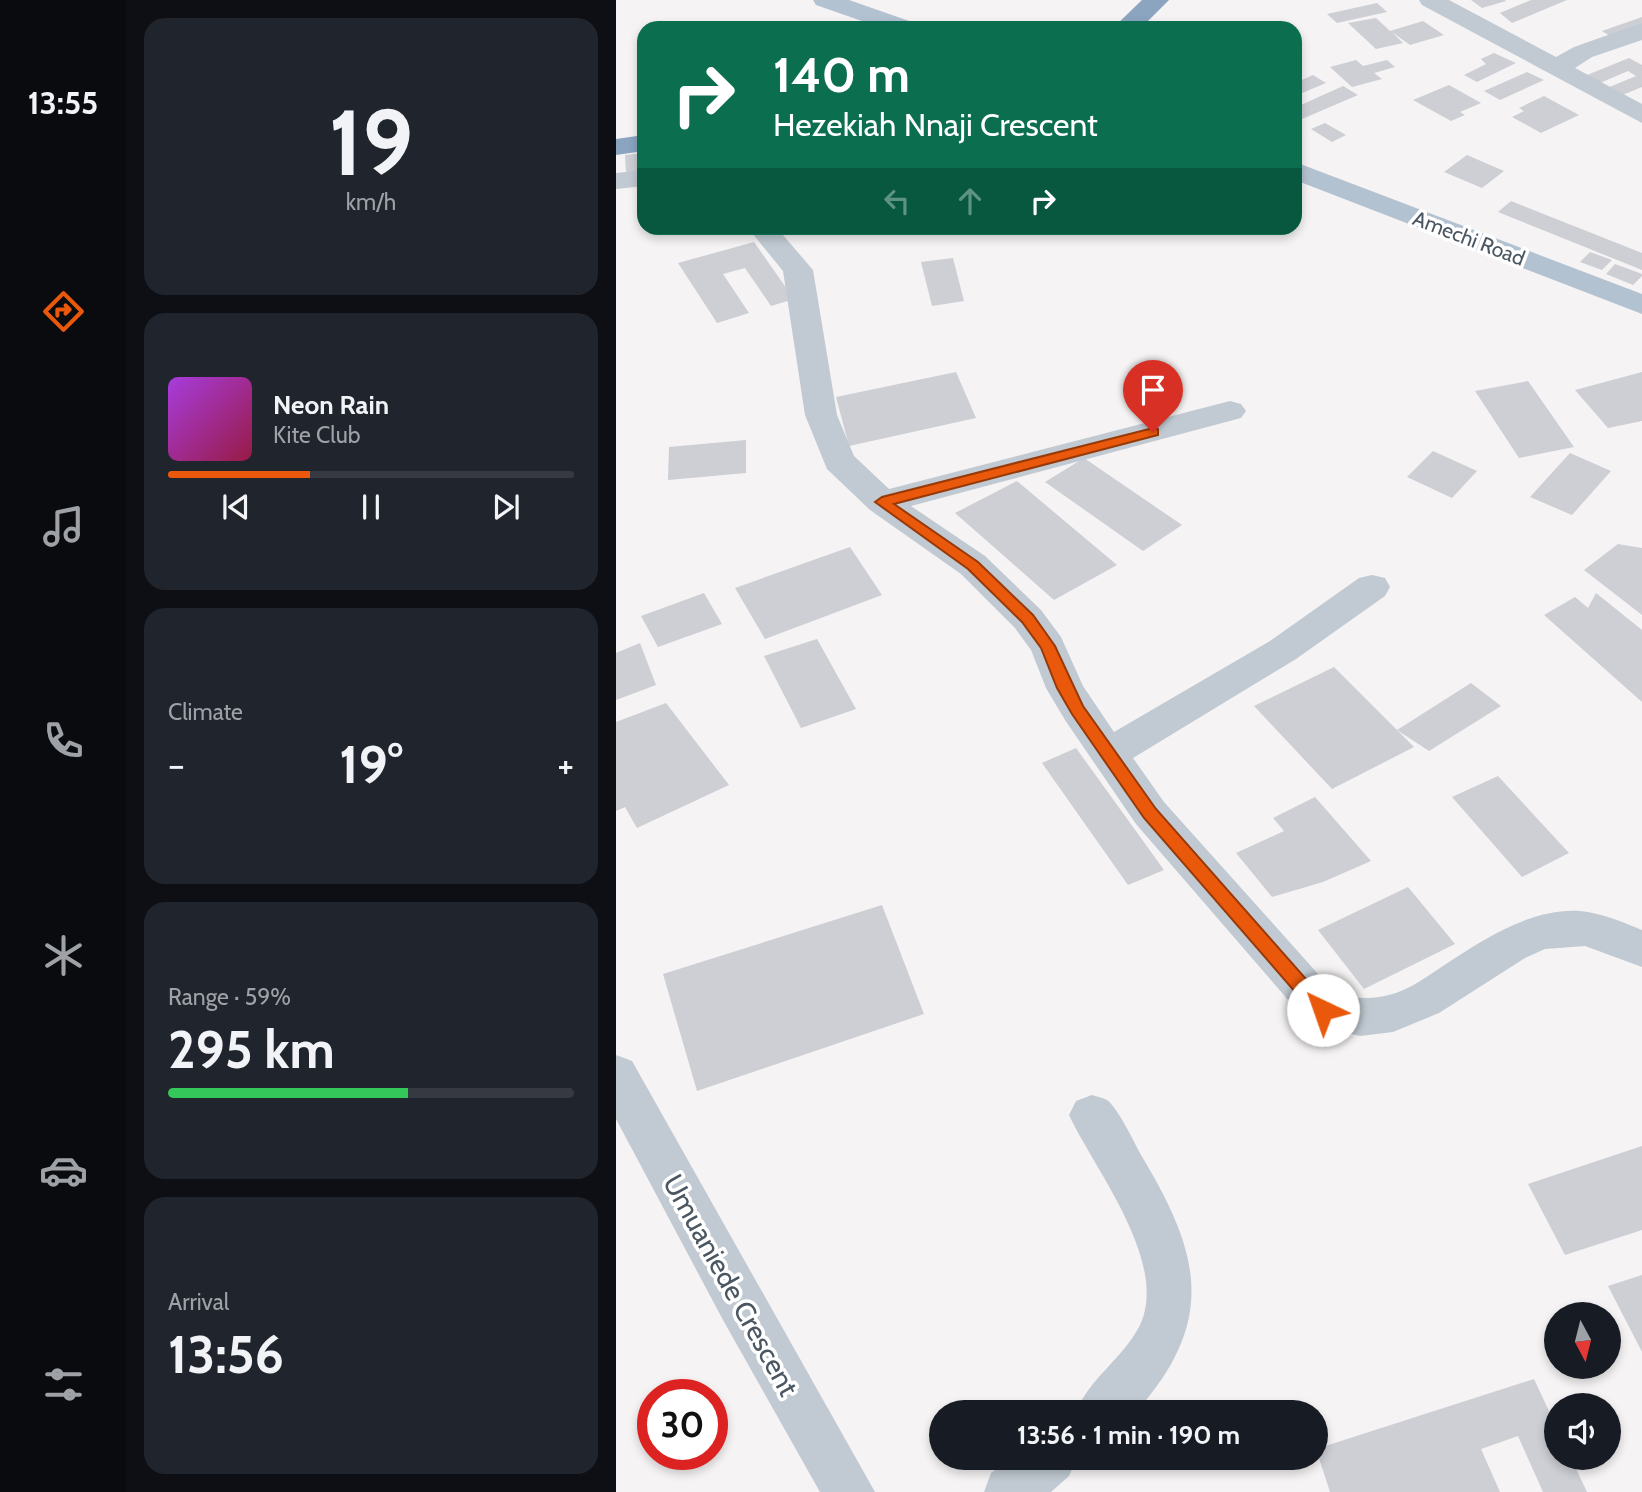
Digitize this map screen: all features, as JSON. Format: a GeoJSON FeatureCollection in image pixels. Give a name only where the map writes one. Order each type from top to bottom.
{"type":"FeatureCollection","features":[{"type":"Feature","properties":{"kind":"highway"},"geometry":{"type":"LineString","coordinates":[[1134,21],[1157,0]]}},
{"type":"Feature","properties":{"kind":"highway"},"geometry":{"type":"LineString","coordinates":[[616,146],[637,144]]}},
{"type":"Feature","properties":{"kind":"main road"},"geometry":{"type":"LineString","coordinates":[[825,0],[886,21]]}},
{"type":"Feature","properties":{"kind":"main road","name":"Amechi Road"},"geometry":{"type":"LineString","coordinates":[[1302,173],[1642,305]]}},
{"type":"Feature","properties":{"kind":"street"},"geometry":{"type":"LineString","coordinates":[[1431,0],[1642,115]]}},
{"type":"Feature","properties":{"kind":"street"},"geometry":{"type":"LineString","coordinates":[[1556,68],[1583,52],[1642,31]]}},
{"type":"Feature","properties":{"kind":"street"},"geometry":{"type":"LineString","coordinates":[[616,181],[637,179]]}},
{"type":"Feature","properties":{"kind":"street"},"geometry":{"type":"LineString","coordinates":[[768,235],[798,270],[821,415],[827,437],[839,461],[882,502],[973,565],[1028,619],[1048,646],[1065,688],[1150,813],[1323,1010],[1345,1018],[1370,1020],[1396,1014],[1419,1004],[1480,963],[1549,932],[1576,928],[1598,931],[1642,948]]}},
{"type":"Feature","properties":{"kind":"street"},"geometry":{"type":"LineString","coordinates":[[882,502],[1230,411]]}},
{"type":"Feature","properties":{"kind":"street"},"geometry":{"type":"LineString","coordinates":[[1108,754],[1283,650],[1372,587]]}},
{"type":"Feature","properties":{"kind":"street","name":"Umuaniede Crescent"},"geometry":{"type":"LineString","coordinates":[[616,1075],[740,1303],[849,1492]]}},
{"type":"Feature","properties":{"kind":"street"},"geometry":{"type":"LineString","coordinates":[[1092,1115],[1154,1220],[1169,1285],[1167,1318],[1152,1348],[1114,1400]]}},
{"type":"Feature","properties":{"kind":"street"},"geometry":{"type":"LineString","coordinates":[[1010,1492],[1037,1470]]}},
{"type":"Feature","properties":{"kind":"building"},"geometry":{"type":"Polygon","coordinates":[[[1471,0],[1505,0],[1506,1],[1482,8],[1471,0]]]}},
{"type":"Feature","properties":{"kind":"building"},"geometry":{"type":"Polygon","coordinates":[[[1531,0],[1567,0],[1512,23],[1500,13],[1531,0]]]}},
{"type":"Feature","properties":{"kind":"building"},"geometry":{"type":"Polygon","coordinates":[[[1377,3],[1387,12],[1337,23],[1327,14],[1377,3]]]}},
{"type":"Feature","properties":{"kind":"building"},"geometry":{"type":"Polygon","coordinates":[[[1642,17],[1642,28],[1613,38],[1602,31],[1642,17]]]}},
{"type":"Feature","properties":{"kind":"building"},"geometry":{"type":"Polygon","coordinates":[[[1376,18],[1390,31],[1423,21],[1444,35],[1410,45],[1392,32],[1403,43],[1376,49],[1348,23],[1376,18]]]}},
{"type":"Feature","properties":{"kind":"building"},"geometry":{"type":"Polygon","coordinates":[[[1494,53],[1516,63],[1477,82],[1464,75],[1486,64],[1481,59],[1494,53]]]}},
{"type":"Feature","properties":{"kind":"building"},"geometry":{"type":"Polygon","coordinates":[[[1629,58],[1642,65],[1642,87],[1620,96],[1607,88],[1636,76],[1628,71],[1600,83],[1587,75],[1629,58]]]}},
{"type":"Feature","properties":{"kind":"building"},"geometry":{"type":"Polygon","coordinates":[[[1356,60],[1363,66],[1387,60],[1395,67],[1374,73],[1382,79],[1352,87],[1330,67],[1356,60]]]}},
{"type":"Feature","properties":{"kind":"building"},"geometry":{"type":"Polygon","coordinates":[[[1527,72],[1544,80],[1500,100],[1484,91],[1527,72]]]}},
{"type":"Feature","properties":{"kind":"building"},"geometry":{"type":"Polygon","coordinates":[[[1313,75],[1326,83],[1302,93],[1302,80],[1313,75]]]}},
{"type":"Feature","properties":{"kind":"building"},"geometry":{"type":"Polygon","coordinates":[[[1449,85],[1481,103],[1460,112],[1465,115],[1451,121],[1413,100],[1449,85]]]}},
{"type":"Feature","properties":{"kind":"building"},"geometry":{"type":"Polygon","coordinates":[[[1343,86],[1358,95],[1302,119],[1302,105],[1343,86]]]}},
{"type":"Feature","properties":{"kind":"building"},"geometry":{"type":"Polygon","coordinates":[[[1544,96],[1579,115],[1541,133],[1512,117],[1524,111],[1519,108],[1544,96]]]}},
{"type":"Feature","properties":{"kind":"building"},"geometry":{"type":"Polygon","coordinates":[[[1325,123],[1346,135],[1332,142],[1311,129],[1325,123]]]}},
{"type":"Feature","properties":{"kind":"building"},"geometry":{"type":"Polygon","coordinates":[[[637,154],[637,172],[626,173],[625,155],[637,154]]]}},
{"type":"Feature","properties":{"kind":"building"},"geometry":{"type":"Polygon","coordinates":[[[1467,155],[1504,171],[1482,188],[1444,172],[1467,155]]]}},
{"type":"Feature","properties":{"kind":"building"},"geometry":{"type":"Polygon","coordinates":[[[1511,201],[1642,253],[1642,270],[1498,212],[1511,201]]]}},
{"type":"Feature","properties":{"kind":"building"},"geometry":{"type":"Polygon","coordinates":[[[754,242],[794,299],[771,306],[745,268],[723,274],[749,313],[717,323],[678,263],[754,242]]]}},
{"type":"Feature","properties":{"kind":"building"},"geometry":{"type":"Polygon","coordinates":[[[1590,252],[1612,260],[1602,270],[1580,262],[1590,252]]]}},
{"type":"Feature","properties":{"kind":"building"},"geometry":{"type":"Polygon","coordinates":[[[953,258],[964,301],[932,306],[921,262],[953,258]]]}},
{"type":"Feature","properties":{"kind":"building"},"geometry":{"type":"Polygon","coordinates":[[[1615,264],[1642,276],[1633,285],[1606,274],[1615,264]]]}},
{"type":"Feature","properties":{"kind":"building"},"geometry":{"type":"Polygon","coordinates":[[[956,372],[976,418],[849,446],[836,397],[956,372]]]}},
{"type":"Feature","properties":{"kind":"building"},"geometry":{"type":"Polygon","coordinates":[[[1642,372],[1642,421],[1608,428],[1575,390],[1642,372]]]}},
{"type":"Feature","properties":{"kind":"building"},"geometry":{"type":"Polygon","coordinates":[[[1528,381],[1574,447],[1519,458],[1475,391],[1528,381]]]}},
{"type":"Feature","properties":{"kind":"building"},"geometry":{"type":"Polygon","coordinates":[[[746,440],[746,473],[668,480],[669,447],[746,440]]]}},
{"type":"Feature","properties":{"kind":"building"},"geometry":{"type":"Polygon","coordinates":[[[1433,451],[1477,471],[1452,498],[1407,477],[1433,451]]]}},
{"type":"Feature","properties":{"kind":"building"},"geometry":{"type":"Polygon","coordinates":[[[1570,453],[1611,471],[1572,515],[1530,497],[1570,453]]]}},
{"type":"Feature","properties":{"kind":"building"},"geometry":{"type":"Polygon","coordinates":[[[1084,458],[1182,525],[1143,551],[1045,482],[1084,458]]]}},
{"type":"Feature","properties":{"kind":"building"},"geometry":{"type":"Polygon","coordinates":[[[1017,481],[1117,565],[1054,600],[955,513],[1017,481]]]}},
{"type":"Feature","properties":{"kind":"building"},"geometry":{"type":"Polygon","coordinates":[[[1618,544],[1642,548],[1642,615],[1584,570],[1618,544]]]}},
{"type":"Feature","properties":{"kind":"building"},"geometry":{"type":"Polygon","coordinates":[[[850,547],[882,595],[765,639],[735,588],[850,547]]]}},
{"type":"Feature","properties":{"kind":"building"},"geometry":{"type":"Polygon","coordinates":[[[704,593],[722,624],[658,647],[641,616],[704,593]]]}},
{"type":"Feature","properties":{"kind":"building"},"geometry":{"type":"Polygon","coordinates":[[[1596,593],[1642,630],[1642,702],[1544,615],[1575,597],[1588,608],[1596,593]]]}},
{"type":"Feature","properties":{"kind":"building"},"geometry":{"type":"Polygon","coordinates":[[[817,639],[856,709],[801,728],[764,656],[817,639]]]}},
{"type":"Feature","properties":{"kind":"building"},"geometry":{"type":"Polygon","coordinates":[[[640,643],[656,685],[616,700],[616,653],[640,643]]]}},
{"type":"Feature","properties":{"kind":"building"},"geometry":{"type":"Polygon","coordinates":[[[1334,667],[1414,747],[1332,789],[1254,706],[1334,667]]]}},
{"type":"Feature","properties":{"kind":"building"},"geometry":{"type":"Polygon","coordinates":[[[1471,683],[1501,706],[1429,751],[1397,730],[1471,683]]]}},
{"type":"Feature","properties":{"kind":"building"},"geometry":{"type":"Polygon","coordinates":[[[666,703],[729,785],[637,828],[625,807],[616,811],[616,722],[666,703]]]}},
{"type":"Feature","properties":{"kind":"building"},"geometry":{"type":"Polygon","coordinates":[[[1076,748],[1164,870],[1128,885],[1042,763],[1076,748]]]}},
{"type":"Feature","properties":{"kind":"building"},"geometry":{"type":"Polygon","coordinates":[[[1498,776],[1569,853],[1522,877],[1452,797],[1498,776]]]}},
{"type":"Feature","properties":{"kind":"building"},"geometry":{"type":"Polygon","coordinates":[[[1315,797],[1371,861],[1323,882],[1272,897],[1236,853],[1284,831],[1273,818],[1315,797]]]}},
{"type":"Feature","properties":{"kind":"building"},"geometry":{"type":"Polygon","coordinates":[[[1408,887],[1455,944],[1364,989],[1318,930],[1408,887]]]}},
{"type":"Feature","properties":{"kind":"building"},"geometry":{"type":"Polygon","coordinates":[[[882,905],[924,1014],[697,1091],[663,974],[882,905]]]}},
{"type":"Feature","properties":{"kind":"building"},"geometry":{"type":"Polygon","coordinates":[[[1642,1146],[1642,1230],[1565,1255],[1528,1184],[1642,1146]]]}},
{"type":"Feature","properties":{"kind":"building"},"geometry":{"type":"Polygon","coordinates":[[[1642,1275],[1642,1352],[1621,1311],[1621,1302],[1616,1302],[1608,1286],[1642,1275]]]}},
{"type":"Feature","properties":{"kind":"building"},"geometry":{"type":"Polygon","coordinates":[[[1534,1379],[1544,1400],[1544,1470],[1577,1470],[1587,1492],[1543,1492],[1518,1436],[1481,1449],[1500,1492],[1330,1492],[1323,1470],[1328,1470],[1328,1445],[1534,1379]]]}},
{"type":"Feature","properties":{"kind":"route"},"geometry":{"type":"LineString","coordinates":[[1153,432],[882,502],[922,527],[973,565],[1028,619],[1048,646],[1065,688],[1078,710],[1150,813],[1323,1010]]}}]}
